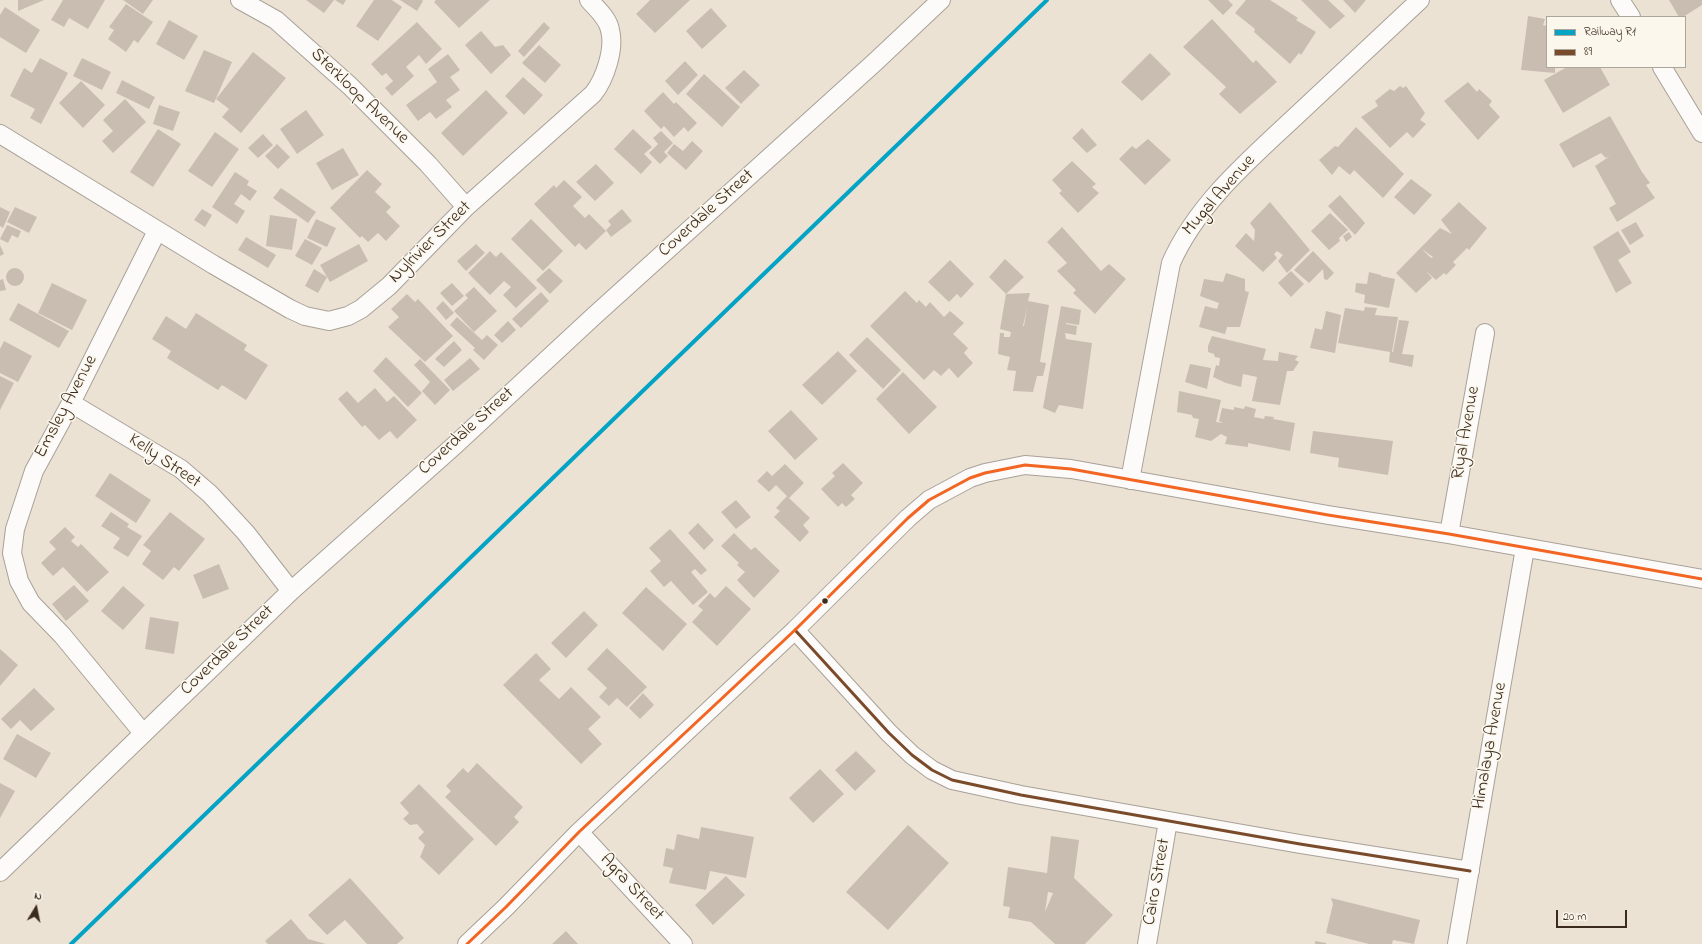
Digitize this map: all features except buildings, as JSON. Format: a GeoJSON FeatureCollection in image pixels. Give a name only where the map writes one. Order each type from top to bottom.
{"type":"FeatureCollection","features":[{"type":"Feature","properties":{"kind":"street","name":"Sterkloop Avenue"},"geometry":{"type":"LineString","coordinates":[[240,0],[276,20],[350,86],[428,164],[466,208]]}},
{"type":"Feature","properties":{"kind":"street","name":"Nylrivier Street"},"geometry":{"type":"LineString","coordinates":[[157,231],[290,309],[305,316],[329,321],[348,316],[361,309],[389,286],[466,208],[599,87],[611,48],[610,29],[602,15],[588,0]]}},
{"type":"Feature","properties":{"kind":"street","name":"Coverdale Street"},"geometry":{"type":"LineString","coordinates":[[0,872],[142,733],[291,591],[427,468],[455,445],[594,316],[874,63],[941,0]]}},
{"type":"Feature","properties":{"kind":"street","name":"Mugal Avenue"},"geometry":{"type":"LineString","coordinates":[[1130,480],[1171,264],[1180,242],[1200,215],[1236,172],[1420,0]]}},
{"type":"Feature","properties":{"kind":"street"},"geometry":{"type":"LineString","coordinates":[[1620,0],[1630,16]]}},
{"type":"Feature","properties":{"kind":"street"},"geometry":{"type":"LineString","coordinates":[[1663,68],[1702,133]]}},
{"type":"Feature","properties":{"kind":"street"},"geometry":{"type":"LineString","coordinates":[[0,134],[157,231]]}},
{"type":"Feature","properties":{"kind":"street","name":"Emsley Avenue"},"geometry":{"type":"LineString","coordinates":[[142,733],[62,635],[31,603],[19,581],[12,553],[15,529],[34,471],[71,403],[157,231]]}},
{"type":"Feature","properties":{"kind":"street","name":"Riyal Avenue"},"geometry":{"type":"LineString","coordinates":[[1449,534],[1485,333]]}},
{"type":"Feature","properties":{"kind":"street","name":"Kelly Street"},"geometry":{"type":"LineString","coordinates":[[71,403],[181,469],[210,494],[246,533],[291,591]]}},
{"type":"Feature","properties":{"kind":"street"},"geometry":{"type":"LineString","coordinates":[[467,944],[506,907],[579,832],[795,630],[908,518],[929,500],[970,478],[1025,465],[1071,468],[1328,515],[1449,534],[1702,579]]}},
{"type":"Feature","properties":{"kind":"street","name":"Himalaya Avenue"},"geometry":{"type":"LineString","coordinates":[[1456,944],[1470,871],[1525,548]]}},
{"type":"Feature","properties":{"kind":"street"},"geometry":{"type":"LineString","coordinates":[[795,630],[889,733],[912,755],[932,770],[952,780],[1021,795],[1300,844],[1470,871]]}},
{"type":"Feature","properties":{"kind":"street","name":"Cairo Street"},"geometry":{"type":"LineString","coordinates":[[1147,944],[1168,820]]}},
{"type":"Feature","properties":{"kind":"street","name":"Agra Street"},"geometry":{"type":"LineString","coordinates":[[579,832],[683,944]]}},
{"type":"Feature","properties":{"kind":"rail line","name":"R1"},"geometry":{"type":"LineString","coordinates":[[71,944],[1047,0]]}},
{"type":"Feature","properties":{"kind":"transit line"},"geometry":{"type":"LineString","coordinates":[[467,944],[506,907],[579,832],[795,630],[908,518],[929,500],[970,478],[985,473],[1025,465],[1071,469],[1702,579]]}},
{"type":"Feature","properties":{"kind":"transit line","name":"89"},"geometry":{"type":"LineString","coordinates":[[795,630],[889,733],[912,755],[932,770],[952,780],[1021,795],[1300,844],[1470,871]]}}]}
